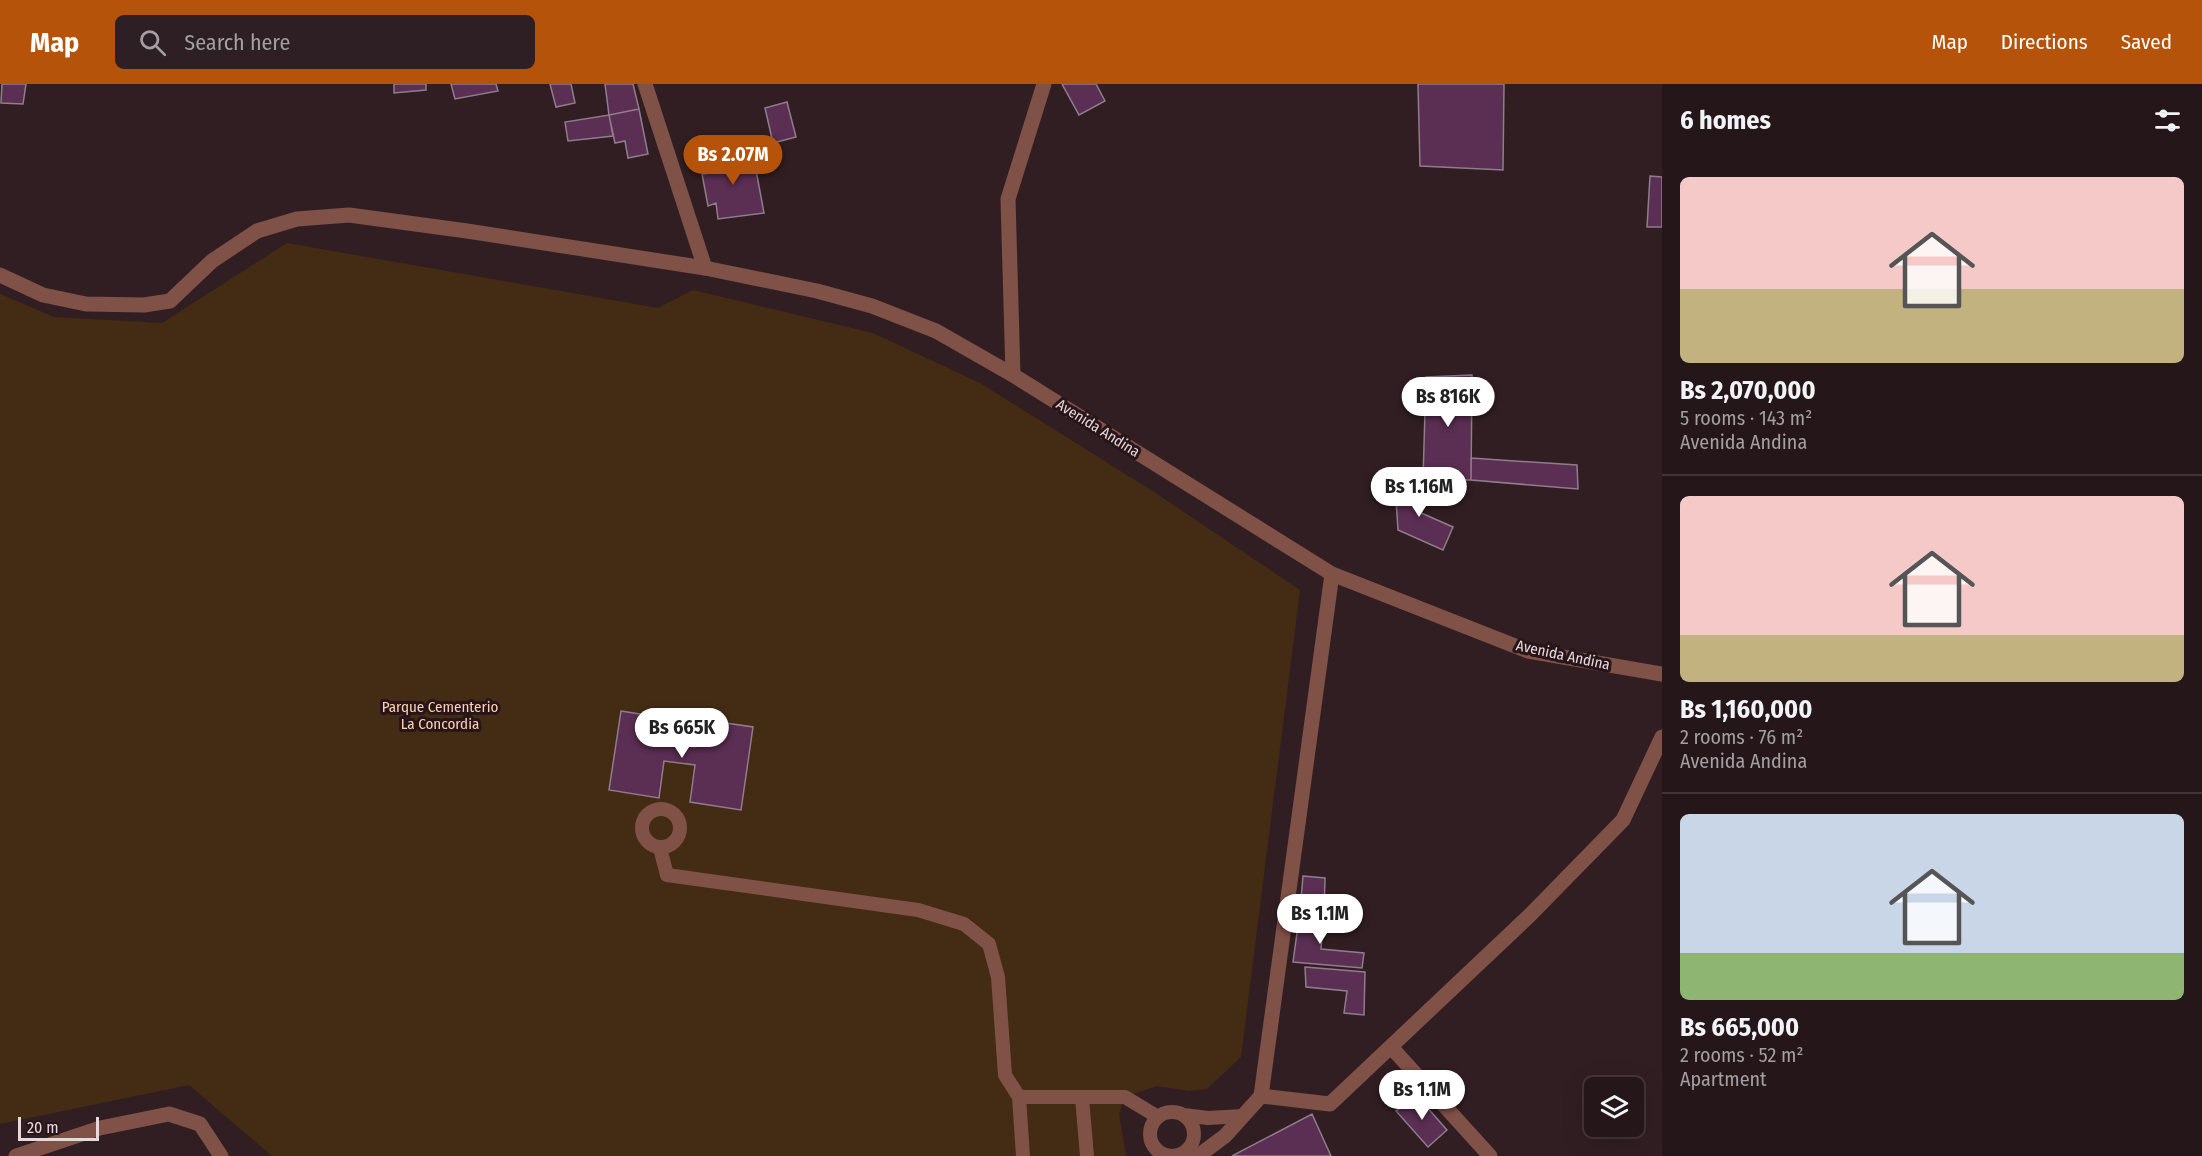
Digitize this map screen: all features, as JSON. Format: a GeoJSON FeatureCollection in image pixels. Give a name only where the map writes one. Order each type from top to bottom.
{"type":"FeatureCollection","features":[{"type":"Feature","properties":{"kind":"street"},"geometry":{"type":"LineString","coordinates":[[645,84],[705,268]]}},
{"type":"Feature","properties":{"kind":"street"},"geometry":{"type":"LineString","coordinates":[[1013,375],[1008,199],[1044,84]]}},
{"type":"Feature","properties":{"kind":"street","name":"Avenida Andina"},"geometry":{"type":"LineString","coordinates":[[0,275],[43,296],[86,304],[144,305],[170,301],[212,261],[257,231],[297,219],[349,215],[705,268],[817,291],[872,306],[936,331],[1013,375],[1332,574],[1528,651],[1662,674]]}},
{"type":"Feature","properties":{"kind":"street"},"geometry":{"type":"LineString","coordinates":[[1191,1153],[1225,1136],[1261,1096],[1332,574]]}},
{"type":"Feature","properties":{"kind":"street"},"geometry":{"type":"LineString","coordinates":[[1261,1096],[1330,1104],[1529,915],[1623,820],[1662,737]]}},
{"type":"Feature","properties":{"kind":"street"},"geometry":{"type":"LineString","coordinates":[[1391,1047],[1490,1156]]}},
{"type":"Feature","properties":{"kind":"street"},"geometry":{"type":"LineString","coordinates":[[16,1156],[100,1128],[169,1114],[200,1124],[221,1156]]}},
{"type":"Feature","properties":{"kind":"lane"},"geometry":{"type":"LineString","coordinates":[[660,848],[667,875],[918,910],[964,924],[989,944],[998,977],[1005,1076],[1019,1097],[1023,1156]]}},
{"type":"Feature","properties":{"kind":"lane"},"geometry":{"type":"LineString","coordinates":[[1019,1097],[1125,1097],[1158,1117]]}},
{"type":"Feature","properties":{"kind":"lane"},"geometry":{"type":"LineString","coordinates":[[1082,1098],[1087,1156]]}},
{"type":"Feature","properties":{"kind":"lane"},"geometry":{"type":"LineString","coordinates":[[1184,1115],[1189,1119],[1194,1132],[1191,1153],[1187,1151],[1173,1156],[1160,1154],[1153,1145],[1150,1131],[1158,1117],[1170,1112],[1208,1118],[1243,1116]]}},
{"type":"Feature","properties":{"kind":"green space","name":"Parque Cementerio La Concordia"},"geometry":{"type":"Polygon","coordinates":[[[287,243],[658,308],[693,290],[873,333],[980,383],[1154,492],[1300,590],[1241,1057],[1207,1089],[1189,1091],[1157,1086],[1125,1097],[1119,1114],[1126,1156],[272,1156],[189,1085],[0,1124],[0,294],[54,317],[162,323],[287,243]]]}},
{"type":"Feature","properties":{"kind":"building"},"geometry":{"type":"Polygon","coordinates":[[[2,84],[26,84],[23,104],[1,103],[2,84]]]}},
{"type":"Feature","properties":{"kind":"building"},"geometry":{"type":"Polygon","coordinates":[[[394,84],[426,84],[426,90],[394,93],[394,84]]]}},
{"type":"Feature","properties":{"kind":"building"},"geometry":{"type":"Polygon","coordinates":[[[451,84],[496,84],[498,91],[455,99],[451,84]]]}},
{"type":"Feature","properties":{"kind":"building"},"geometry":{"type":"Polygon","coordinates":[[[550,84],[571,84],[575,103],[556,107],[550,84]]]}},
{"type":"Feature","properties":{"kind":"building"},"geometry":{"type":"Polygon","coordinates":[[[605,84],[633,84],[639,109],[609,115],[605,84]]]}},
{"type":"Feature","properties":{"kind":"building"},"geometry":{"type":"Polygon","coordinates":[[[1062,84],[1096,84],[1105,101],[1079,115],[1062,84]]]}},
{"type":"Feature","properties":{"kind":"building"},"geometry":{"type":"Polygon","coordinates":[[[1418,84],[1504,84],[1503,170],[1420,166],[1418,84]]]}},
{"type":"Feature","properties":{"kind":"building"},"geometry":{"type":"Polygon","coordinates":[[[787,102],[796,137],[773,143],[765,108],[787,102]]]}},
{"type":"Feature","properties":{"kind":"building"},"geometry":{"type":"Polygon","coordinates":[[[639,109],[648,154],[628,158],[625,141],[615,143],[609,115],[639,109]]]}},
{"type":"Feature","properties":{"kind":"building"},"geometry":{"type":"Polygon","coordinates":[[[609,115],[613,136],[568,141],[565,122],[609,115]]]}},
{"type":"Feature","properties":{"kind":"building"},"geometry":{"type":"Polygon","coordinates":[[[753,154],[764,213],[718,219],[716,203],[708,206],[702,174],[710,173],[706,157],[753,154]]]}},
{"type":"Feature","properties":{"kind":"building"},"geometry":{"type":"Polygon","coordinates":[[[1650,176],[1662,177],[1662,227],[1647,227],[1650,176]]]}},
{"type":"Feature","properties":{"kind":"building"},"geometry":{"type":"Polygon","coordinates":[[[1472,375],[1471,480],[1423,480],[1426,377],[1472,375]]]}},
{"type":"Feature","properties":{"kind":"building"},"geometry":{"type":"Polygon","coordinates":[[[1471,458],[1577,465],[1578,489],[1471,480],[1471,458]]]}},
{"type":"Feature","properties":{"kind":"building"},"geometry":{"type":"Polygon","coordinates":[[[1417,483],[1419,512],[1453,527],[1443,550],[1398,530],[1395,484],[1417,483]]]}},
{"type":"Feature","properties":{"kind":"building"},"geometry":{"type":"Polygon","coordinates":[[[621,711],[672,719],[668,743],[695,747],[699,719],[753,727],[741,810],[690,802],[695,765],[664,761],[659,798],[609,790],[621,711]]]}},
{"type":"Feature","properties":{"kind":"building"},"geometry":{"type":"Polygon","coordinates":[[[1303,876],[1325,878],[1324,914],[1300,911],[1303,876]]]}},
{"type":"Feature","properties":{"kind":"building"},"geometry":{"type":"Polygon","coordinates":[[[1300,911],[1324,914],[1321,949],[1364,953],[1362,968],[1293,962],[1300,911]]]}},
{"type":"Feature","properties":{"kind":"building"},"geometry":{"type":"Polygon","coordinates":[[[1305,967],[1365,972],[1364,1015],[1344,1013],[1347,991],[1306,987],[1305,967]]]}},
{"type":"Feature","properties":{"kind":"building"},"geometry":{"type":"Polygon","coordinates":[[[1417,1096],[1447,1130],[1428,1147],[1396,1111],[1417,1096]]]}},
{"type":"Feature","properties":{"kind":"building"},"geometry":{"type":"Polygon","coordinates":[[[1312,1114],[1331,1156],[1232,1156],[1312,1114]]]}}]}
